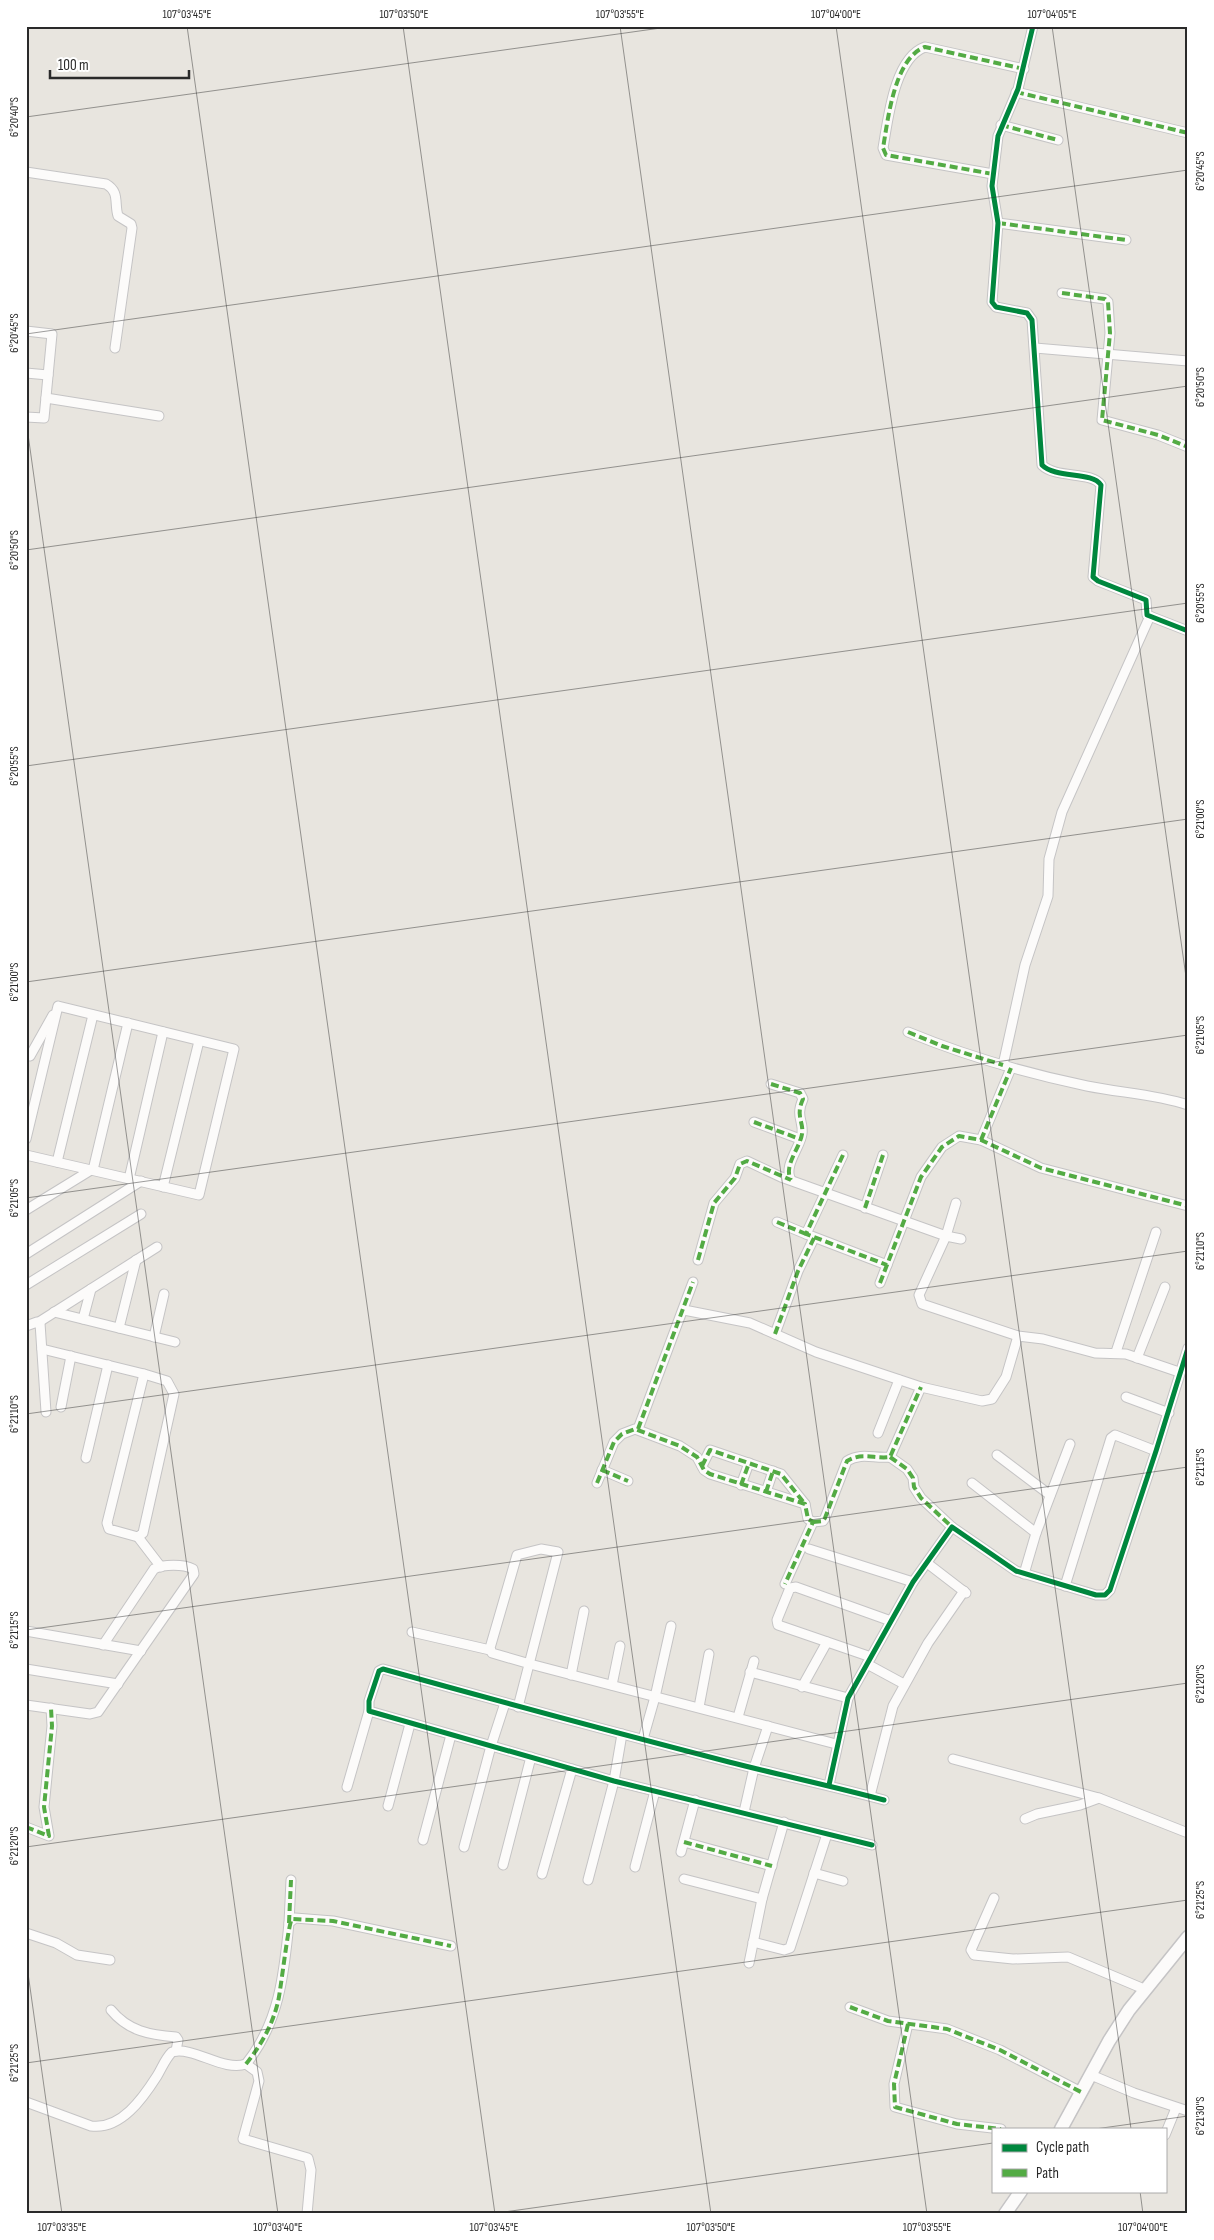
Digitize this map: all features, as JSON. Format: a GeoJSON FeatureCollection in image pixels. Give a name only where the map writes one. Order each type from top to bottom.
{"type":"FeatureCollection","features":[{"type":"Feature","properties":{"kind":"street"},"geometry":{"type":"LineString","coordinates":[[1033,26],[1024,69],[1001,125],[993,174],[992,196],[998,223],[992,303],[996,307],[1030,314],[1035,348],[1041,462],[1051,472],[1094,479],[1100,483],[1093,577],[1098,581],[1146,600],[1148,603],[1146,614],[1188,631]]}},
{"type":"Feature","properties":{"kind":"street"},"geometry":{"type":"LineString","coordinates":[[993,174],[886,155],[883,148],[893,92],[911,56],[925,47],[1024,69]]}},
{"type":"Feature","properties":{"kind":"street"},"geometry":{"type":"LineString","coordinates":[[1016,92],[1188,132]]}},
{"type":"Feature","properties":{"kind":"street"},"geometry":{"type":"LineString","coordinates":[[1001,125],[1058,140]]}},
{"type":"Feature","properties":{"kind":"street"},"geometry":{"type":"LineString","coordinates":[[26,172],[106,184],[113,188],[116,194],[118,216],[131,224],[132,228],[115,348]]}},
{"type":"Feature","properties":{"kind":"street"},"geometry":{"type":"LineString","coordinates":[[998,223],[1126,240]]}},
{"type":"Feature","properties":{"kind":"street"},"geometry":{"type":"LineString","coordinates":[[1062,293],[1107,300],[1109,310],[1108,355],[1102,420],[1158,435],[1188,447]]}},
{"type":"Feature","properties":{"kind":"street"},"geometry":{"type":"LineString","coordinates":[[26,331],[52,334],[44,418],[26,417]]}},
{"type":"Feature","properties":{"kind":"street"},"geometry":{"type":"LineString","coordinates":[[1035,348],[1188,361]]}},
{"type":"Feature","properties":{"kind":"street"},"geometry":{"type":"LineString","coordinates":[[26,373],[48,374]]}},
{"type":"Feature","properties":{"kind":"street"},"geometry":{"type":"LineString","coordinates":[[46,398],[160,416]]}},
{"type":"Feature","properties":{"kind":"street"},"geometry":{"type":"LineString","coordinates":[[981,1140],[1007,1067],[1025,965],[1048,896],[1049,859],[1062,812],[1150,616]]}},
{"type":"Feature","properties":{"kind":"street"},"geometry":{"type":"LineString","coordinates":[[26,1155],[198,1195],[234,1049],[58,1006]]}},
{"type":"Feature","properties":{"kind":"street"},"geometry":{"type":"LineString","coordinates":[[45,1060],[28,1056],[58,1006]]}},
{"type":"Feature","properties":{"kind":"street"},"geometry":{"type":"LineString","coordinates":[[26,1138],[58,1006]]}},
{"type":"Feature","properties":{"kind":"street"},"geometry":{"type":"LineString","coordinates":[[57,1162],[92,1015]]}},
{"type":"Feature","properties":{"kind":"street"},"geometry":{"type":"LineString","coordinates":[[26,1210],[92,1170],[128,1024]]}},
{"type":"Feature","properties":{"kind":"street"},"geometry":{"type":"LineString","coordinates":[[129,1178],[163,1032]]}},
{"type":"Feature","properties":{"kind":"street"},"geometry":{"type":"LineString","coordinates":[[908,1032],[942,1046],[1007,1067],[1089,1086],[1160,1097],[1188,1105]]}},
{"type":"Feature","properties":{"kind":"street"},"geometry":{"type":"LineString","coordinates":[[163,1186],[198,1041]]}},
{"type":"Feature","properties":{"kind":"street"},"geometry":{"type":"LineString","coordinates":[[770,1084],[800,1093],[803,1099],[799,1110],[802,1133],[790,1164],[789,1176],[791,1180]]}},
{"type":"Feature","properties":{"kind":"street"},"geometry":{"type":"LineString","coordinates":[[754,1122],[800,1139]]}},
{"type":"Feature","properties":{"kind":"street"},"geometry":{"type":"LineString","coordinates":[[880,1284],[921,1177],[942,1147],[959,1136],[981,1140],[1041,1168],[1188,1206]]}},
{"type":"Feature","properties":{"kind":"street"},"geometry":{"type":"LineString","coordinates":[[776,1334],[826,1192],[843,1155]]}},
{"type":"Feature","properties":{"kind":"street"},"geometry":{"type":"LineString","coordinates":[[865,1208],[883,1155]]}},
{"type":"Feature","properties":{"kind":"street"},"geometry":{"type":"LineString","coordinates":[[698,1260],[714,1203],[735,1178],[740,1164],[747,1161],[865,1208],[946,1236],[961,1239]]}},
{"type":"Feature","properties":{"kind":"street"},"geometry":{"type":"LineString","coordinates":[[26,1254],[140,1181]]}},
{"type":"Feature","properties":{"kind":"street"},"geometry":{"type":"LineString","coordinates":[[956,1203],[946,1236],[920,1292],[920,1302],[1018,1336],[1043,1339],[1095,1353],[1116,1352],[1179,1372]]}},
{"type":"Feature","properties":{"kind":"street"},"geometry":{"type":"LineString","coordinates":[[26,1285],[141,1214]]}},
{"type":"Feature","properties":{"kind":"street"},"geometry":{"type":"LineString","coordinates":[[777,1222],[887,1265]]}},
{"type":"Feature","properties":{"kind":"street"},"geometry":{"type":"LineString","coordinates":[[1116,1352],[1156,1232]]}},
{"type":"Feature","properties":{"kind":"street"},"geometry":{"type":"LineString","coordinates":[[26,1326],[39,1322],[157,1247]]}},
{"type":"Feature","properties":{"kind":"street"},"geometry":{"type":"LineString","coordinates":[[118,1328],[136,1260]]}},
{"type":"Feature","properties":{"kind":"street"},"geometry":{"type":"LineString","coordinates":[[638,1429],[693,1282]]}},
{"type":"Feature","properties":{"kind":"street"},"geometry":{"type":"LineString","coordinates":[[1137,1358],[1165,1288]]}},
{"type":"Feature","properties":{"kind":"street"},"geometry":{"type":"LineString","coordinates":[[83,1319],[91,1289]]}},
{"type":"Feature","properties":{"kind":"street"},"geometry":{"type":"LineString","coordinates":[[154,1337],[164,1294]]}},
{"type":"Feature","properties":{"kind":"street"},"geometry":{"type":"LineString","coordinates":[[684,1310],[743,1321],[816,1352],[899,1380],[982,1401],[992,1399],[1006,1377],[1018,1336]]}},
{"type":"Feature","properties":{"kind":"street"},"geometry":{"type":"LineString","coordinates":[[54,1312],[175,1342]]}},
{"type":"Feature","properties":{"kind":"street"},"geometry":{"type":"LineString","coordinates":[[39,1322],[46,1412]]}},
{"type":"Feature","properties":{"kind":"street"},"geometry":{"type":"LineString","coordinates":[[702,1466],[710,1450],[773,1471],[788,1481],[805,1504],[808,1519],[813,1522],[823,1521],[825,1518],[847,1461],[866,1455],[890,1456],[907,1469],[913,1478],[914,1487],[921,1498],[952,1527],[1000,1562],[1024,1574],[1096,1596],[1106,1595],[1110,1590],[1169,1413],[1179,1372],[1188,1348]]}},
{"type":"Feature","properties":{"kind":"street"},"geometry":{"type":"LineString","coordinates":[[42,1349],[167,1380],[174,1394],[143,1533],[138,1537]]}},
{"type":"Feature","properties":{"kind":"street"},"geometry":{"type":"LineString","coordinates":[[61,1407],[71,1356]]}},
{"type":"Feature","properties":{"kind":"street"},"geometry":{"type":"LineString","coordinates":[[86,1458],[108,1365]]}},
{"type":"Feature","properties":{"kind":"street"},"geometry":{"type":"LineString","coordinates":[[144,1374],[107,1526],[109,1529],[138,1537],[161,1566]]}},
{"type":"Feature","properties":{"kind":"street"},"geometry":{"type":"LineString","coordinates":[[878,1433],[899,1380]]}},
{"type":"Feature","properties":{"kind":"street"},"geometry":{"type":"LineString","coordinates":[[890,1456],[921,1387]]}},
{"type":"Feature","properties":{"kind":"street"},"geometry":{"type":"LineString","coordinates":[[1126,1397],[1169,1413]]}},
{"type":"Feature","properties":{"kind":"street"},"geometry":{"type":"LineString","coordinates":[[597,1483],[609,1450],[618,1437],[626,1431],[638,1429],[680,1446],[697,1457],[710,1474],[805,1504]]}},
{"type":"Feature","properties":{"kind":"street"},"geometry":{"type":"LineString","coordinates":[[1064,1586],[1111,1438],[1115,1435],[1156,1452]]}},
{"type":"Feature","properties":{"kind":"street"},"geometry":{"type":"LineString","coordinates":[[1024,1574],[1036,1533],[1070,1444]]}},
{"type":"Feature","properties":{"kind":"street"},"geometry":{"type":"LineString","coordinates":[[997,1455],[1050,1495]]}},
{"type":"Feature","properties":{"kind":"street"},"geometry":{"type":"LineString","coordinates":[[741,1485],[749,1463]]}},
{"type":"Feature","properties":{"kind":"street"},"geometry":{"type":"LineString","coordinates":[[602,1470],[628,1481]]}},
{"type":"Feature","properties":{"kind":"street"},"geometry":{"type":"LineString","coordinates":[[766,1492],[773,1471]]}},
{"type":"Feature","properties":{"kind":"street"},"geometry":{"type":"LineString","coordinates":[[972,1484],[1036,1533]]}},
{"type":"Feature","properties":{"kind":"street"},"geometry":{"type":"LineString","coordinates":[[785,1584],[813,1522]]}},
{"type":"Feature","properties":{"kind":"street"},"geometry":{"type":"LineString","coordinates":[[829,1785],[836,1744],[848,1698],[913,1582],[952,1527]]}},
{"type":"Feature","properties":{"kind":"street"},"geometry":{"type":"LineString","coordinates":[[490,1650],[517,1555],[541,1549],[558,1552],[518,1707]]}},
{"type":"Feature","properties":{"kind":"street"},"geometry":{"type":"LineString","coordinates":[[809,1549],[913,1582]]}},
{"type":"Feature","properties":{"kind":"street"},"geometry":{"type":"LineString","coordinates":[[870,1796],[884,1733],[904,1684],[928,1643],[965,1592],[927,1563]]}},
{"type":"Feature","properties":{"kind":"street"},"geometry":{"type":"LineString","coordinates":[[26,1705],[96,1713],[100,1710],[194,1574],[193,1569],[189,1567],[161,1566],[151,1572],[103,1645]]}},
{"type":"Feature","properties":{"kind":"street"},"geometry":{"type":"LineString","coordinates":[[891,1621],[792,1587],[777,1620],[777,1624],[869,1660],[904,1684]]}},
{"type":"Feature","properties":{"kind":"street"},"geometry":{"type":"LineString","coordinates":[[571,1675],[584,1611]]}},
{"type":"Feature","properties":{"kind":"street"},"geometry":{"type":"LineString","coordinates":[[642,1739],[655,1697],[671,1626]]}},
{"type":"Feature","properties":{"kind":"street"},"geometry":{"type":"LineString","coordinates":[[26,1631],[141,1652]]}},
{"type":"Feature","properties":{"kind":"street"},"geometry":{"type":"LineString","coordinates":[[412,1632],[490,1650],[530,1664],[836,1744]]}},
{"type":"Feature","properties":{"kind":"street"},"geometry":{"type":"LineString","coordinates":[[802,1687],[827,1642]]}},
{"type":"Feature","properties":{"kind":"street"},"geometry":{"type":"LineString","coordinates":[[612,1685],[620,1646]]}},
{"type":"Feature","properties":{"kind":"street"},"geometry":{"type":"LineString","coordinates":[[699,1707],[708,1654]]}},
{"type":"Feature","properties":{"kind":"street"},"geometry":{"type":"LineString","coordinates":[[738,1717],[754,1661]]}},
{"type":"Feature","properties":{"kind":"street"},"geometry":{"type":"LineString","coordinates":[[26,1669],[118,1684]]}},
{"type":"Feature","properties":{"kind":"street"},"geometry":{"type":"LineString","coordinates":[[347,1787],[369,1711],[368,1704],[379,1671],[383,1669],[518,1707],[884,1800]]}},
{"type":"Feature","properties":{"kind":"street"},"geometry":{"type":"LineString","coordinates":[[750,1672],[848,1698]]}},
{"type":"Feature","properties":{"kind":"street"},"geometry":{"type":"LineString","coordinates":[[464,1847],[491,1746],[505,1703]]}},
{"type":"Feature","properties":{"kind":"street"},"geometry":{"type":"LineString","coordinates":[[26,1827],[49,1836],[44,1807],[52,1726],[51,1708]]}},
{"type":"Feature","properties":{"kind":"street"},"geometry":{"type":"LineString","coordinates":[[369,1711],[614,1781],[872,1845]]}},
{"type":"Feature","properties":{"kind":"street"},"geometry":{"type":"LineString","coordinates":[[388,1806],[410,1724]]}},
{"type":"Feature","properties":{"kind":"street"},"geometry":{"type":"LineString","coordinates":[[744,1812],[754,1768],[768,1726]]}},
{"type":"Feature","properties":{"kind":"street"},"geometry":{"type":"LineString","coordinates":[[588,1880],[614,1781],[622,1734]]}},
{"type":"Feature","properties":{"kind":"street"},"geometry":{"type":"LineString","coordinates":[[423,1840],[450,1735]]}},
{"type":"Feature","properties":{"kind":"street"},"geometry":{"type":"LineString","coordinates":[[503,1865],[530,1757]]}},
{"type":"Feature","properties":{"kind":"street"},"geometry":{"type":"LineString","coordinates":[[953,1759],[1099,1798],[1188,1833]]}},
{"type":"Feature","properties":{"kind":"street"},"geometry":{"type":"LineString","coordinates":[[542,1874],[572,1769]]}},
{"type":"Feature","properties":{"kind":"street"},"geometry":{"type":"LineString","coordinates":[[634,1867],[656,1791]]}},
{"type":"Feature","properties":{"kind":"street"},"geometry":{"type":"LineString","coordinates":[[1025,1819],[1037,1814],[1080,1805],[1099,1798]]}},
{"type":"Feature","properties":{"kind":"street"},"geometry":{"type":"LineString","coordinates":[[681,1852],[695,1800]]}},
{"type":"Feature","properties":{"kind":"street"},"geometry":{"type":"LineString","coordinates":[[749,1963],[762,1899],[784,1822]]}},
{"type":"Feature","properties":{"kind":"street"},"geometry":{"type":"LineString","coordinates":[[753,1942],[784,1950],[790,1949],[827,1834]]}},
{"type":"Feature","properties":{"kind":"street"},"geometry":{"type":"LineString","coordinates":[[684,1842],[772,1866]]}},
{"type":"Feature","properties":{"kind":"street"},"geometry":{"type":"LineString","coordinates":[[814,1873],[843,1881]]}},
{"type":"Feature","properties":{"kind":"street"},"geometry":{"type":"LineString","coordinates":[[684,1879],[762,1899]]}},
{"type":"Feature","properties":{"kind":"street"},"geometry":{"type":"LineString","coordinates":[[26,2102],[91,2126],[110,2125],[133,2108],[157,2076],[170,2054],[176,2051],[236,2066],[246,2064],[262,2044],[274,2016],[286,1955],[291,1880]]}},
{"type":"Feature","properties":{"kind":"street"},"geometry":{"type":"LineString","coordinates":[[994,1898],[971,1950],[974,1955],[1008,1959],[1068,1957],[1144,1989]]}},
{"type":"Feature","properties":{"kind":"street"},"geometry":{"type":"LineString","coordinates":[[289,1923],[294,1918],[333,1921],[450,1946]]}},
{"type":"Feature","properties":{"kind":"street"},"geometry":{"type":"LineString","coordinates":[[26,1933],[56,1943],[77,1955],[110,1960]]}},
{"type":"Feature","properties":{"kind":"street"},"geometry":{"type":"LineString","coordinates":[[1062,2128],[1109,2041],[1144,1989],[1188,1937]]}},
{"type":"Feature","properties":{"kind":"street"},"geometry":{"type":"LineString","coordinates":[[850,2007],[888,2021],[936,2026],[961,2035],[1000,2050],[1081,2092]]}},
{"type":"Feature","properties":{"kind":"street"},"geometry":{"type":"LineString","coordinates":[[111,2010],[121,2023],[135,2029],[176,2037],[176,2051]]}},
{"type":"Feature","properties":{"kind":"street"},"geometry":{"type":"LineString","coordinates":[[908,2024],[894,2084],[894,2107],[957,2124],[992,2128]]}},
{"type":"Feature","properties":{"kind":"street"},"geometry":{"type":"LineString","coordinates":[[246,2064],[257,2072],[259,2081],[243,2139],[308,2158],[311,2170],[307,2214]]}},
{"type":"Feature","properties":{"kind":"street"},"geometry":{"type":"LineString","coordinates":[[1091,2075],[1188,2111]]}},
{"type":"Feature","properties":{"kind":"street"},"geometry":{"type":"LineString","coordinates":[[1166,2133],[1176,2108]]}},
{"type":"Feature","properties":{"kind":"street"},"geometry":{"type":"LineString","coordinates":[[1005,2214],[1020,2192]]}},
{"type":"Feature","properties":{"kind":"marked path"},"geometry":{"type":"LineString","coordinates":[[993,174],[886,155],[883,148],[894,91],[906,63],[914,53],[925,47],[1024,69]]}},
{"type":"Feature","properties":{"kind":"marked path"},"geometry":{"type":"LineString","coordinates":[[1016,92],[1188,133]]}},
{"type":"Feature","properties":{"kind":"marked path"},"geometry":{"type":"LineString","coordinates":[[1001,125],[1058,140]]}},
{"type":"Feature","properties":{"kind":"marked path"},"geometry":{"type":"LineString","coordinates":[[998,223],[1126,240]]}},
{"type":"Feature","properties":{"kind":"marked path"},"geometry":{"type":"LineString","coordinates":[[1062,293],[1105,299],[1108,302],[1110,333],[1102,420],[1158,435],[1188,447]]}},
{"type":"Feature","properties":{"kind":"marked path"},"geometry":{"type":"LineString","coordinates":[[908,1032],[942,1046],[1003,1065]]}},
{"type":"Feature","properties":{"kind":"marked path"},"geometry":{"type":"LineString","coordinates":[[981,1140],[1011,1068]]}},
{"type":"Feature","properties":{"kind":"marked path"},"geometry":{"type":"LineString","coordinates":[[771,1084],[800,1093],[803,1099],[800,1110],[802,1134],[790,1163],[789,1175],[791,1180]]}},
{"type":"Feature","properties":{"kind":"marked path"},"geometry":{"type":"LineString","coordinates":[[754,1122],[800,1139]]}},
{"type":"Feature","properties":{"kind":"marked path"},"geometry":{"type":"LineString","coordinates":[[880,1283],[921,1177],[942,1147],[959,1136],[981,1140],[1041,1168],[1188,1206]]}},
{"type":"Feature","properties":{"kind":"marked path"},"geometry":{"type":"LineString","coordinates":[[843,1155],[806,1234],[887,1265]]}},
{"type":"Feature","properties":{"kind":"marked path"},"geometry":{"type":"LineString","coordinates":[[865,1208],[883,1155]]}},
{"type":"Feature","properties":{"kind":"marked path"},"geometry":{"type":"LineString","coordinates":[[698,1260],[714,1203],[735,1178],[740,1164],[747,1161],[791,1180]]}},
{"type":"Feature","properties":{"kind":"marked path"},"geometry":{"type":"LineString","coordinates":[[777,1222],[806,1234]]}},
{"type":"Feature","properties":{"kind":"marked path"},"geometry":{"type":"LineString","coordinates":[[775,1334],[798,1271],[814,1238]]}},
{"type":"Feature","properties":{"kind":"marked path"},"geometry":{"type":"LineString","coordinates":[[638,1429],[693,1282]]}},
{"type":"Feature","properties":{"kind":"marked path"},"geometry":{"type":"LineString","coordinates":[[813,1522],[823,1521],[825,1518],[847,1461],[863,1456],[890,1457],[921,1387]]}},
{"type":"Feature","properties":{"kind":"marked path"},"geometry":{"type":"LineString","coordinates":[[597,1483],[614,1442],[622,1434],[635,1429],[680,1446],[697,1457],[704,1470],[710,1474],[805,1504],[808,1519],[813,1522],[785,1584]]}},
{"type":"Feature","properties":{"kind":"marked path"},"geometry":{"type":"LineString","coordinates":[[702,1466],[710,1450],[781,1474],[805,1504]]}},
{"type":"Feature","properties":{"kind":"marked path"},"geometry":{"type":"LineString","coordinates":[[890,1457],[907,1469],[913,1478],[914,1487],[921,1498],[952,1527]]}},
{"type":"Feature","properties":{"kind":"marked path"},"geometry":{"type":"LineString","coordinates":[[741,1485],[749,1463]]}},
{"type":"Feature","properties":{"kind":"marked path"},"geometry":{"type":"LineString","coordinates":[[602,1470],[628,1481]]}},
{"type":"Feature","properties":{"kind":"marked path"},"geometry":{"type":"LineString","coordinates":[[766,1492],[773,1471]]}},
{"type":"Feature","properties":{"kind":"marked path"},"geometry":{"type":"LineString","coordinates":[[26,1827],[49,1836],[44,1807],[52,1726],[51,1708]]}},
{"type":"Feature","properties":{"kind":"marked path"},"geometry":{"type":"LineString","coordinates":[[684,1842],[772,1866]]}},
{"type":"Feature","properties":{"kind":"marked path"},"geometry":{"type":"LineString","coordinates":[[289,1923],[291,1880]]}},
{"type":"Feature","properties":{"kind":"marked path"},"geometry":{"type":"LineString","coordinates":[[246,2064],[265,2035],[276,2011],[292,1919],[333,1921],[451,1946]]}},
{"type":"Feature","properties":{"kind":"marked path"},"geometry":{"type":"LineString","coordinates":[[850,2007],[888,2021],[947,2029],[1000,2050],[1081,2092]]}},
{"type":"Feature","properties":{"kind":"marked path"},"geometry":{"type":"LineString","coordinates":[[908,2024],[894,2084],[895,2107],[957,2124],[992,2128]]}},
{"type":"Feature","properties":{"kind":"cycle path"},"geometry":{"type":"LineString","coordinates":[[1033,26],[1018,89],[998,136],[992,186],[998,223],[992,302],[996,307],[1027,313],[1032,320],[1042,465],[1056,472],[1090,478],[1101,485],[1093,577],[1098,581],[1146,600],[1147,615],[1188,631]]}},
{"type":"Feature","properties":{"kind":"cycle path"},"geometry":{"type":"LineString","coordinates":[[829,1785],[848,1698],[913,1582],[952,1527],[1016,1571],[1096,1595],[1105,1595],[1110,1590],[1188,1348]]}},
{"type":"Feature","properties":{"kind":"cycle path"},"geometry":{"type":"LineString","coordinates":[[872,1845],[614,1781],[369,1711],[369,1701],[379,1671],[383,1669],[686,1751],[884,1800]]}}]}
